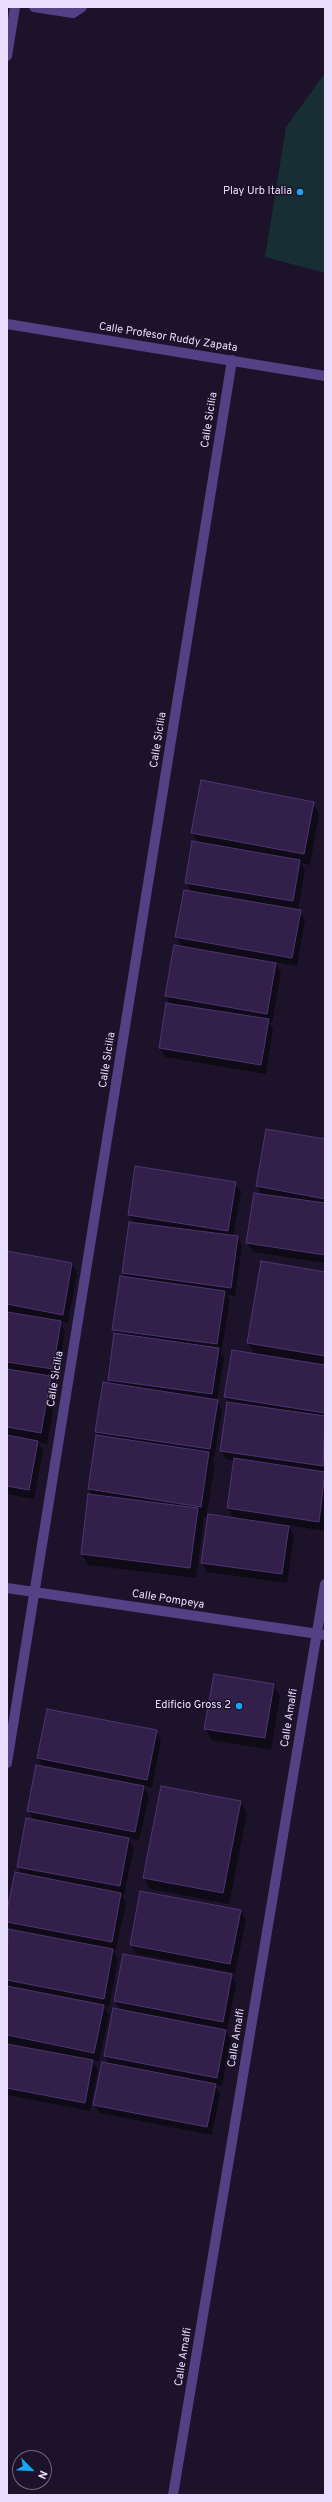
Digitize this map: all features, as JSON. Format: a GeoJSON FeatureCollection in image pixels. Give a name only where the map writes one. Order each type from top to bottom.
{"type":"FeatureCollection","features":[{"type":"Feature","properties":{"kind":"street"},"geometry":{"type":"LineString","coordinates":[[7,56],[15,7]]}},
{"type":"Feature","properties":{"kind":"street"},"geometry":{"type":"LineString","coordinates":[[34,7],[73,13],[82,7]]}},
{"type":"Feature","properties":{"kind":"street","name":"Calle Profesor Ruddy Zapata"},"geometry":{"type":"LineString","coordinates":[[7,324],[325,376]]}},
{"type":"Feature","properties":{"kind":"street","name":"Calle Sicilia"},"geometry":{"type":"LineString","coordinates":[[7,1763],[232,360]]}},
{"type":"Feature","properties":{"kind":"street","name":"Calle Amalfi"},"geometry":{"type":"LineString","coordinates":[[173,2495],[321,1635],[325,1584]]}},
{"type":"Feature","properties":{"kind":"street","name":"Calle Pompeya"},"geometry":{"type":"LineString","coordinates":[[7,1588],[321,1635]]}},
{"type":"Feature","properties":{"kind":"green space","name":"Play Urb Italia"},"geometry":{"type":"Polygon","coordinates":[[[325,73],[325,273],[265,257],[286,127],[325,73]]]}},
{"type":"Feature","properties":{"kind":"building"},"geometry":{"type":"Polygon","coordinates":[[[201,780],[314,802],[304,854],[191,833],[201,780]]]}},
{"type":"Feature","properties":{"kind":"building"},"geometry":{"type":"Polygon","coordinates":[[[192,841],[300,860],[293,901],[185,883],[192,841]]]}},
{"type":"Feature","properties":{"kind":"building"},"geometry":{"type":"Polygon","coordinates":[[[184,890],[301,910],[292,958],[175,937],[184,890]]]}},
{"type":"Feature","properties":{"kind":"building"},"geometry":{"type":"Polygon","coordinates":[[[174,945],[276,963],[267,1014],[165,996],[174,945]]]}},
{"type":"Feature","properties":{"kind":"building"},"geometry":{"type":"Polygon","coordinates":[[[166,1003],[269,1019],[261,1065],[159,1048],[166,1003]]]}},
{"type":"Feature","properties":{"kind":"building"},"geometry":{"type":"Polygon","coordinates":[[[266,1129],[325,1139],[325,1199],[256,1186],[266,1129]]]}},
{"type":"Feature","properties":{"kind":"building"},"geometry":{"type":"Polygon","coordinates":[[[135,1166],[236,1182],[228,1231],[128,1215],[135,1166]]]}},
{"type":"Feature","properties":{"kind":"building"},"geometry":{"type":"Polygon","coordinates":[[[254,1193],[325,1203],[325,1255],[246,1243],[254,1193]]]}},
{"type":"Feature","properties":{"kind":"building"},"geometry":{"type":"Polygon","coordinates":[[[129,1222],[238,1236],[231,1288],[122,1273],[129,1222]]]}},
{"type":"Feature","properties":{"kind":"building"},"geometry":{"type":"Polygon","coordinates":[[[7,1251],[72,1263],[63,1315],[7,1304],[7,1251]]]}},
{"type":"Feature","properties":{"kind":"building"},"geometry":{"type":"Polygon","coordinates":[[[261,1261],[325,1272],[325,1356],[247,1343],[261,1261]]]}},
{"type":"Feature","properties":{"kind":"building"},"geometry":{"type":"Polygon","coordinates":[[[120,1276],[225,1291],[217,1344],[112,1330],[120,1276]]]}},
{"type":"Feature","properties":{"kind":"building"},"geometry":{"type":"Polygon","coordinates":[[[7,1312],[61,1321],[53,1369],[7,1362],[7,1312]]]}},
{"type":"Feature","properties":{"kind":"building"},"geometry":{"type":"Polygon","coordinates":[[[114,1333],[219,1348],[212,1394],[108,1380],[114,1333]]]}},
{"type":"Feature","properties":{"kind":"building"},"geometry":{"type":"Polygon","coordinates":[[[232,1350],[325,1365],[325,1413],[224,1397],[232,1350]]]}},
{"type":"Feature","properties":{"kind":"building"},"geometry":{"type":"Polygon","coordinates":[[[7,1369],[51,1376],[41,1433],[7,1427],[7,1369]]]}},
{"type":"Feature","properties":{"kind":"building"},"geometry":{"type":"Polygon","coordinates":[[[103,1382],[218,1400],[210,1449],[95,1432],[103,1382]]]}},
{"type":"Feature","properties":{"kind":"building"},"geometry":{"type":"Polygon","coordinates":[[[227,1402],[325,1416],[323,1466],[220,1451],[227,1402]]]}},
{"type":"Feature","properties":{"kind":"building"},"geometry":{"type":"Polygon","coordinates":[[[7,1435],[38,1441],[29,1490],[7,1486],[7,1435]]]}},
{"type":"Feature","properties":{"kind":"building"},"geometry":{"type":"Polygon","coordinates":[[[96,1435],[209,1452],[201,1507],[88,1489],[96,1435]]]}},
{"type":"Feature","properties":{"kind":"building"},"geometry":{"type":"Polygon","coordinates":[[[234,1458],[325,1472],[319,1522],[227,1508],[234,1458]]]}},
{"type":"Feature","properties":{"kind":"building"},"geometry":{"type":"Polygon","coordinates":[[[88,1494],[198,1508],[190,1568],[81,1554],[88,1494]]]}},
{"type":"Feature","properties":{"kind":"building"},"geometry":{"type":"Polygon","coordinates":[[[208,1514],[289,1526],[282,1574],[201,1563],[208,1514]]]}},
{"type":"Feature","properties":{"kind":"building","name":"Edificio Gross 2"},"geometry":{"type":"Polygon","coordinates":[[[214,1674],[274,1684],[265,1738],[204,1729],[214,1674]]]}},
{"type":"Feature","properties":{"kind":"building"},"geometry":{"type":"Polygon","coordinates":[[[47,1709],[157,1730],[147,1780],[37,1758],[47,1709]]]}},
{"type":"Feature","properties":{"kind":"building"},"geometry":{"type":"Polygon","coordinates":[[[36,1765],[144,1786],[135,1832],[27,1811],[36,1765]]]}},
{"type":"Feature","properties":{"kind":"building"},"geometry":{"type":"Polygon","coordinates":[[[161,1786],[241,1801],[223,1893],[143,1878],[161,1786]]]}},
{"type":"Feature","properties":{"kind":"building"},"geometry":{"type":"Polygon","coordinates":[[[26,1818],[129,1838],[120,1886],[17,1867],[26,1818]]]}},
{"type":"Feature","properties":{"kind":"building"},"geometry":{"type":"Polygon","coordinates":[[[15,1872],[121,1893],[112,1942],[7,1922],[7,1910],[15,1872]]]}},
{"type":"Feature","properties":{"kind":"building"},"geometry":{"type":"Polygon","coordinates":[[[140,1891],[241,1910],[230,1964],[130,1945],[140,1891]]]}},
{"type":"Feature","properties":{"kind":"building"},"geometry":{"type":"Polygon","coordinates":[[[8,1929],[113,1949],[104,1999],[7,1980],[8,1929]]]}},
{"type":"Feature","properties":{"kind":"building"},"geometry":{"type":"Polygon","coordinates":[[[123,1954],[232,1974],[223,2022],[114,2001],[123,1954]]]}},
{"type":"Feature","properties":{"kind":"building"},"geometry":{"type":"Polygon","coordinates":[[[7,1986],[104,2005],[94,2053],[7,2035],[7,1986]]]}},
{"type":"Feature","properties":{"kind":"building"},"geometry":{"type":"Polygon","coordinates":[[[113,2008],[226,2030],[217,2078],[104,2056],[113,2008]]]}},
{"type":"Feature","properties":{"kind":"building"},"geometry":{"type":"Polygon","coordinates":[[[7,2044],[93,2060],[85,2103],[7,2088],[7,2044]]]}},
{"type":"Feature","properties":{"kind":"building"},"geometry":{"type":"Polygon","coordinates":[[[102,2062],[216,2084],[207,2127],[93,2105],[102,2062]]]}},
{"type":"Feature","properties":{"kind":"place","name":"Play Urb Italia"},"geometry":{"type":"Point","coordinates":[300,192]}},
{"type":"Feature","properties":{"kind":"place","name":"Edificio Gross 2"},"geometry":{"type":"Point","coordinates":[239,1706]}}]}
